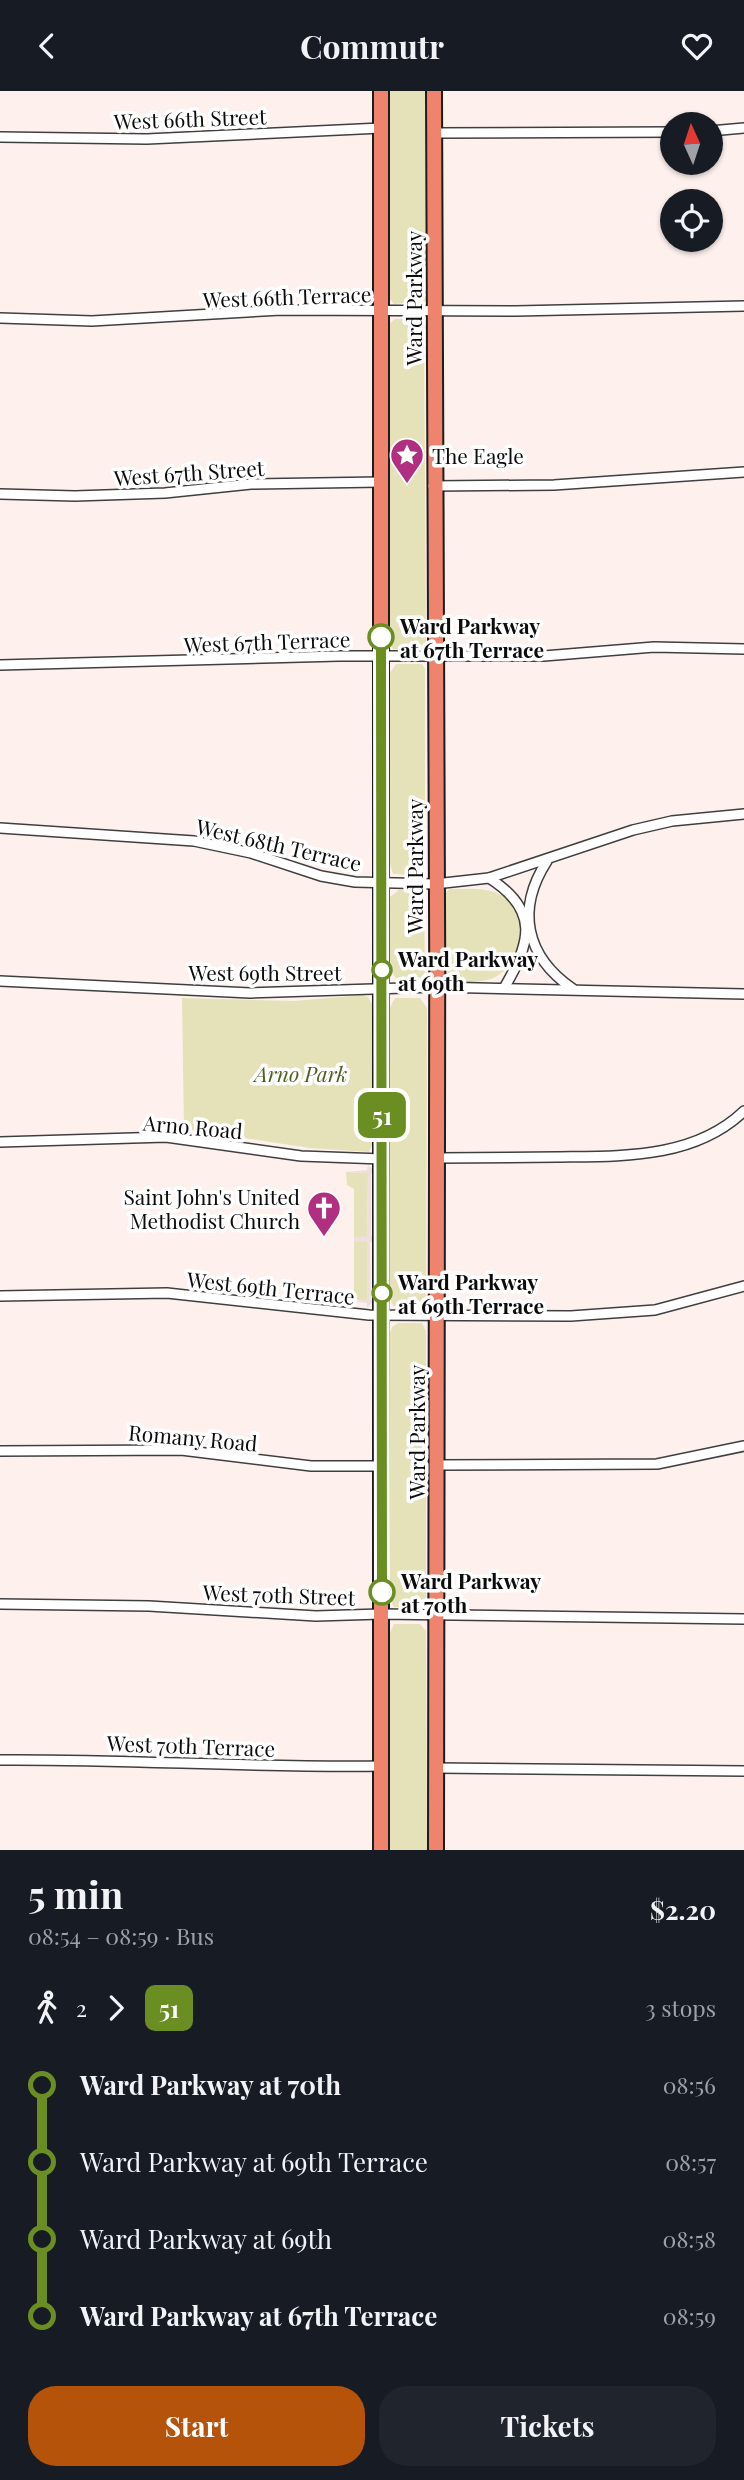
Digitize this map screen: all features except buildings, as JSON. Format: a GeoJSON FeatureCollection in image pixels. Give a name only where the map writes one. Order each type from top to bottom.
{"type":"FeatureCollection","features":[{"type":"Feature","properties":{"kind":"main road","name":"Ward Parkway"},"geometry":{"type":"LineString","coordinates":[[381,91],[381,1850]]}},
{"type":"Feature","properties":{"kind":"main road","name":"Ward Parkway"},"geometry":{"type":"LineString","coordinates":[[434,91],[433,486],[439,1158],[436,1850]]}},
{"type":"Feature","properties":{"kind":"street","name":"West 66th Street"},"geometry":{"type":"LineString","coordinates":[[0,137],[147,139],[381,128]]}},
{"type":"Feature","properties":{"kind":"street"},"geometry":{"type":"LineString","coordinates":[[723,130],[744,128]]}},
{"type":"Feature","properties":{"kind":"street"},"geometry":{"type":"LineString","coordinates":[[434,133],[660,132]]}},
{"type":"Feature","properties":{"kind":"street","name":"West 66th Terrace"},"geometry":{"type":"LineString","coordinates":[[0,318],[104,321],[281,310],[434,311],[744,306]]}},
{"type":"Feature","properties":{"kind":"street"},"geometry":{"type":"LineString","coordinates":[[433,486],[554,485],[744,473]]}},
{"type":"Feature","properties":{"kind":"street","name":"West 67th Street"},"geometry":{"type":"LineString","coordinates":[[0,494],[75,496],[165,493],[251,484],[381,482]]}},
{"type":"Feature","properties":{"kind":"street","name":"West 67th Terrace"},"geometry":{"type":"LineString","coordinates":[[0,666],[381,656],[544,656],[654,647],[744,649]]}},
{"type":"Feature","properties":{"kind":"street","name":"West 68th Terrace"},"geometry":{"type":"LineString","coordinates":[[0,828],[194,841],[251,853],[321,876],[382,883],[435,884],[489,878],[547,861],[633,830],[672,821],[744,814]]}},
{"type":"Feature","properties":{"kind":"street"},"geometry":{"type":"LineString","coordinates":[[504,988],[524,950],[531,889],[547,861]]}},
{"type":"Feature","properties":{"kind":"street"},"geometry":{"type":"LineString","coordinates":[[489,878],[509,894],[528,923],[541,960],[573,989]]}},
{"type":"Feature","properties":{"kind":"street","name":"West 69th Street"},"geometry":{"type":"LineString","coordinates":[[0,981],[250,993],[436,987],[744,994]]}},
{"type":"Feature","properties":{"kind":"street"},"geometry":{"type":"LineString","coordinates":[[439,1158],[634,1156],[670,1149],[705,1137],[744,1111]]}},
{"type":"Feature","properties":{"kind":"street","name":"Arno Road"},"geometry":{"type":"LineString","coordinates":[[0,1142],[166,1137],[301,1156],[383,1159]]}},
{"type":"Feature","properties":{"kind":"street","name":"West 69th Terrace"},"geometry":{"type":"LineString","coordinates":[[0,1296],[200,1294],[382,1315],[617,1314],[691,1303],[744,1286]]}},
{"type":"Feature","properties":{"kind":"street"},"geometry":{"type":"LineString","coordinates":[[436,1465],[657,1464],[744,1446]]}},
{"type":"Feature","properties":{"kind":"street","name":"Romany Road"},"geometry":{"type":"LineString","coordinates":[[0,1451],[181,1450],[311,1466],[382,1466]]}},
{"type":"Feature","properties":{"kind":"street","name":"West 70th Street"},"geometry":{"type":"LineString","coordinates":[[0,1604],[149,1606],[316,1616],[382,1614],[744,1619]]}},
{"type":"Feature","properties":{"kind":"street","name":"West 70th Street"},"geometry":{"type":"LineString","coordinates":[[725,1617],[744,1612]]}},
{"type":"Feature","properties":{"kind":"street","name":"West 70th Terrace"},"geometry":{"type":"LineString","coordinates":[[0,1760],[132,1759],[313,1767],[381,1766]]}},
{"type":"Feature","properties":{"kind":"street"},"geometry":{"type":"LineString","coordinates":[[437,1769],[744,1771]]}},
{"type":"Feature","properties":{"kind":"green space"},"geometry":{"type":"Polygon","coordinates":[[[389,91],[425,91],[425,301],[394,304],[389,298],[389,91]]]}},
{"type":"Feature","properties":{"kind":"green space"},"geometry":{"type":"Polygon","coordinates":[[[395,319],[420,319],[424,326],[426,641],[420,649],[393,649],[389,641],[389,324],[395,319]]]}},
{"type":"Feature","properties":{"kind":"green space"},"geometry":{"type":"Polygon","coordinates":[[[396,664],[422,664],[425,669],[425,867],[416,875],[393,874],[390,864],[389,674],[396,664]]]}},
{"type":"Feature","properties":{"kind":"green space"},"geometry":{"type":"Polygon","coordinates":[[[450,889],[487,890],[499,894],[509,901],[515,911],[520,935],[518,947],[506,969],[494,978],[464,982],[445,977],[443,894],[450,889]]]}},
{"type":"Feature","properties":{"kind":"green space"},"geometry":{"type":"Polygon","coordinates":[[[399,890],[417,890],[424,894],[425,972],[421,978],[396,978],[390,970],[390,897],[399,890]]]}},
{"type":"Feature","properties":{"kind":"green space","name":"Arno Park"},"geometry":{"type":"Polygon","coordinates":[[[362,995],[368,997],[374,1007],[374,1141],[369,1152],[310,1148],[184,1129],[182,998],[295,1001],[362,995]]]}},
{"type":"Feature","properties":{"kind":"green space"},"geometry":{"type":"Polygon","coordinates":[[[395,998],[420,998],[427,1008],[426,1300],[419,1307],[393,1306],[390,1297],[389,1009],[395,998]]]}},
{"type":"Feature","properties":{"kind":"green space"},"geometry":{"type":"Polygon","coordinates":[[[346,1172],[368,1173],[367,1237],[354,1237],[354,1189],[347,1185],[346,1172]]]}},
{"type":"Feature","properties":{"kind":"green space"},"geometry":{"type":"Polygon","coordinates":[[[354,1242],[367,1242],[367,1301],[351,1299],[354,1289],[354,1242]]]}},
{"type":"Feature","properties":{"kind":"green space"},"geometry":{"type":"Polygon","coordinates":[[[398,1323],[422,1323],[426,1331],[426,1602],[418,1608],[394,1607],[390,1599],[390,1333],[392,1327],[398,1323]]]}},
{"type":"Feature","properties":{"kind":"green space"},"geometry":{"type":"Polygon","coordinates":[[[394,1624],[420,1624],[426,1631],[427,1850],[390,1850],[390,1633],[394,1624]]]}},
{"type":"Feature","properties":{"kind":"shaded area"},"geometry":{"type":"Polygon","coordinates":[[[368,1165],[374,1170],[371,1174],[371,1236],[375,1236],[375,1241],[370,1242],[371,1300],[375,1300],[367,1308],[367,1303],[351,1301],[367,1300],[367,1242],[354,1242],[354,1237],[367,1236],[368,1173],[346,1172],[367,1170],[368,1165]]]}},
{"type":"Feature","properties":{"kind":"bus line","name":"51"},"geometry":{"type":"LineString","coordinates":[[381,637],[382,1592]]}},
{"type":"Feature","properties":{"kind":"place","name":"The Eagle"},"geometry":{"type":"Point","coordinates":[407,485]}},
{"type":"Feature","properties":{"kind":"place","name":"Ward Parkway at 67th Terrace"},"geometry":{"type":"Point","coordinates":[381,637]}},
{"type":"Feature","properties":{"kind":"place","name":"Ward Parkway at 69th"},"geometry":{"type":"Point","coordinates":[382,970]}},
{"type":"Feature","properties":{"kind":"place","name":"Saint John's United Methodist Church"},"geometry":{"type":"Point","coordinates":[324,1238]}},
{"type":"Feature","properties":{"kind":"place","name":"Ward Parkway at 69th Terrace"},"geometry":{"type":"Point","coordinates":[382,1293]}},
{"type":"Feature","properties":{"kind":"place","name":"Ward Parkway at 70th"},"geometry":{"type":"Point","coordinates":[382,1592]}}]}
